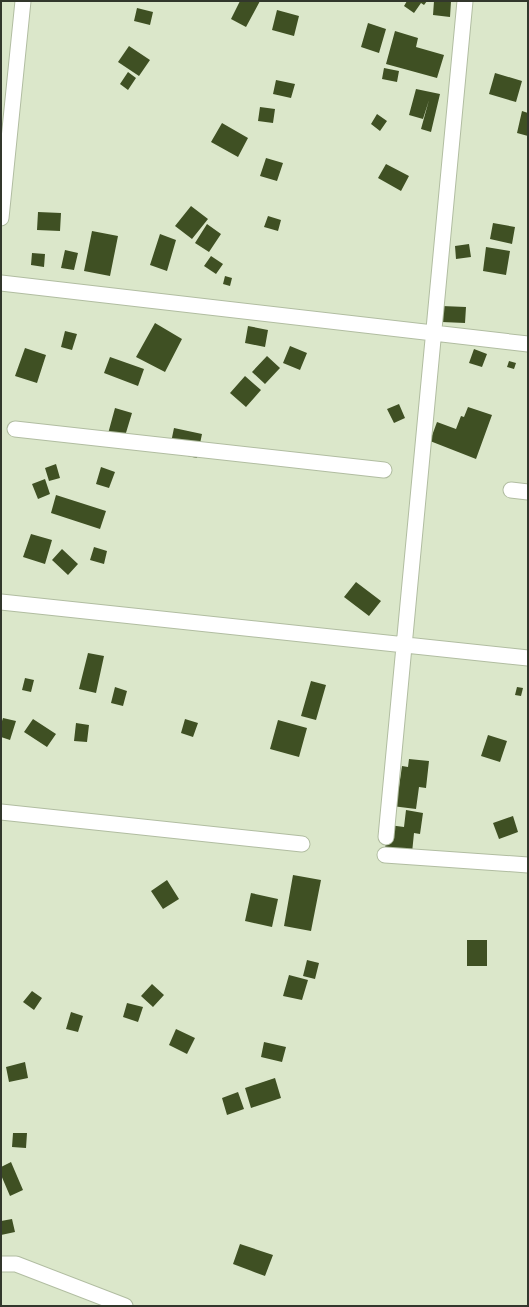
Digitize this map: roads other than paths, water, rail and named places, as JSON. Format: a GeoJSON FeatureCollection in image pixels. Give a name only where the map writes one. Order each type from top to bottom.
{"type":"FeatureCollection","features":[{"type":"Feature","properties":{"kind":"street"},"geometry":{"type":"LineString","coordinates":[[1,218],[23,1]]}},
{"type":"Feature","properties":{"kind":"street"},"geometry":{"type":"LineString","coordinates":[[386,837],[465,1]]}},
{"type":"Feature","properties":{"kind":"street"},"geometry":{"type":"LineString","coordinates":[[1,284],[528,344]]}},
{"type":"Feature","properties":{"kind":"street"},"geometry":{"type":"LineString","coordinates":[[15,429],[384,470]]}},
{"type":"Feature","properties":{"kind":"street"},"geometry":{"type":"LineString","coordinates":[[511,490],[528,492]]}},
{"type":"Feature","properties":{"kind":"street"},"geometry":{"type":"LineString","coordinates":[[1,602],[528,658]]}},
{"type":"Feature","properties":{"kind":"street"},"geometry":{"type":"LineString","coordinates":[[1,812],[302,844]]}},
{"type":"Feature","properties":{"kind":"street"},"geometry":{"type":"LineString","coordinates":[[385,855],[528,865]]}},
{"type":"Feature","properties":{"kind":"street"},"geometry":{"type":"LineString","coordinates":[[1,1264],[16,1264],[125,1306]]}}]}
